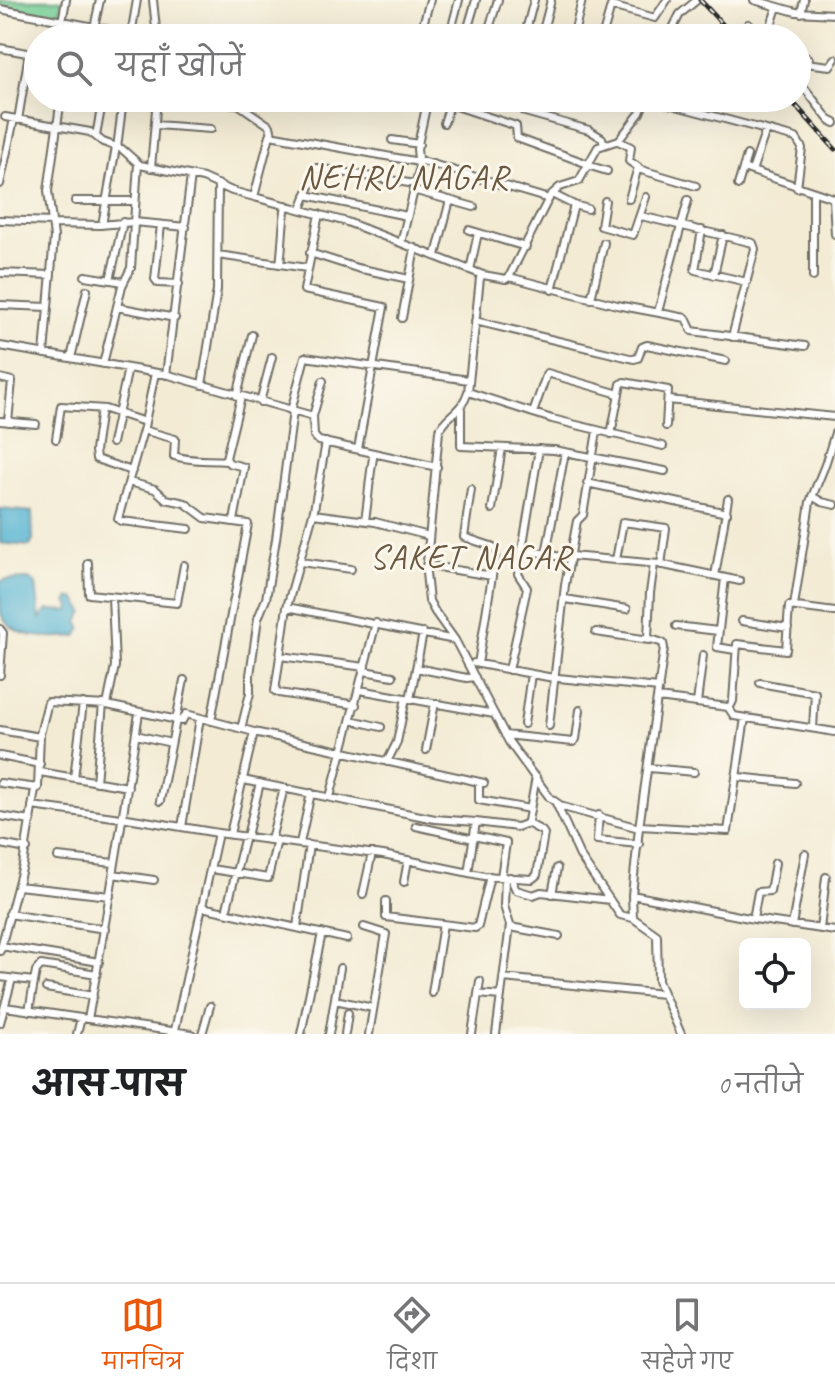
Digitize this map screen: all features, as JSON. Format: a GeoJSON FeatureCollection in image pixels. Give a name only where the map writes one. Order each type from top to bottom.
{"type":"FeatureCollection","features":[{"type":"Feature","properties":{"kind":"street"},"geometry":{"type":"LineString","coordinates":[[62,22],[66,0]]}},
{"type":"Feature","properties":{"kind":"street"},"geometry":{"type":"LineString","coordinates":[[95,24],[100,0]]}},
{"type":"Feature","properties":{"kind":"street"},"geometry":{"type":"LineString","coordinates":[[133,24],[137,0]]}},
{"type":"Feature","properties":{"kind":"street"},"geometry":{"type":"LineString","coordinates":[[153,0],[154,24]]}},
{"type":"Feature","properties":{"kind":"street"},"geometry":{"type":"LineString","coordinates":[[424,21],[430,0]]}},
{"type":"Feature","properties":{"kind":"street"},"geometry":{"type":"LineString","coordinates":[[452,24],[459,0]]}},
{"type":"Feature","properties":{"kind":"street"},"geometry":{"type":"LineString","coordinates":[[469,24],[476,0]]}},
{"type":"Feature","properties":{"kind":"street"},"geometry":{"type":"LineString","coordinates":[[490,24],[498,0]]}},
{"type":"Feature","properties":{"kind":"street"},"geometry":{"type":"LineString","coordinates":[[528,24],[534,0]]}},
{"type":"Feature","properties":{"kind":"street"},"geometry":{"type":"LineString","coordinates":[[545,24],[551,0]]}},
{"type":"Feature","properties":{"kind":"street"},"geometry":{"type":"LineString","coordinates":[[576,24],[582,0]]}},
{"type":"Feature","properties":{"kind":"street"},"geometry":{"type":"LineString","coordinates":[[606,24],[611,6],[655,18],[667,0]]}},
{"type":"Feature","properties":{"kind":"street"},"geometry":{"type":"LineString","coordinates":[[675,24],[680,14],[697,0]]}},
{"type":"Feature","properties":{"kind":"street"},"geometry":{"type":"LineString","coordinates":[[754,0],[801,13],[835,14]]}},
{"type":"Feature","properties":{"kind":"street"},"geometry":{"type":"LineString","coordinates":[[801,13],[804,0]]}},
{"type":"Feature","properties":{"kind":"street"},"geometry":{"type":"LineString","coordinates":[[772,24],[777,7]]}},
{"type":"Feature","properties":{"kind":"street"},"geometry":{"type":"LineString","coordinates":[[0,9],[71,24]]}},
{"type":"Feature","properties":{"kind":"street"},"geometry":{"type":"LineString","coordinates":[[0,48],[24,52]]}},
{"type":"Feature","properties":{"kind":"street"},"geometry":{"type":"LineString","coordinates":[[811,64],[830,66],[835,59]]}},
{"type":"Feature","properties":{"kind":"street"},"geometry":{"type":"LineString","coordinates":[[0,184],[24,78]]}},
{"type":"Feature","properties":{"kind":"street"},"geometry":{"type":"LineString","coordinates":[[811,96],[829,120],[835,123]]}},
{"type":"Feature","properties":{"kind":"street"},"geometry":{"type":"LineString","coordinates":[[44,354],[51,275],[52,223],[48,191],[58,112]]}},
{"type":"Feature","properties":{"kind":"street"},"geometry":{"type":"LineString","coordinates":[[96,136],[100,112]]}},
{"type":"Feature","properties":{"kind":"street"},"geometry":{"type":"LineString","coordinates":[[102,225],[121,112]]}},
{"type":"Feature","properties":{"kind":"street"},"geometry":{"type":"LineString","coordinates":[[151,168],[156,112]]}},
{"type":"Feature","properties":{"kind":"street"},"geometry":{"type":"LineString","coordinates":[[250,112],[270,126],[272,135]]}},
{"type":"Feature","properties":{"kind":"street"},"geometry":{"type":"LineString","coordinates":[[401,243],[419,161],[425,112]]}},
{"type":"Feature","properties":{"kind":"street"},"geometry":{"type":"LineString","coordinates":[[444,123],[448,112]]}},
{"type":"Feature","properties":{"kind":"street"},"geometry":{"type":"LineString","coordinates":[[480,112],[516,126],[517,138],[607,171]]}},
{"type":"Feature","properties":{"kind":"street"},"geometry":{"type":"LineString","coordinates":[[525,112],[589,130],[602,138],[604,144]]}},
{"type":"Feature","properties":{"kind":"street"},"geometry":{"type":"LineString","coordinates":[[618,141],[638,112]]}},
{"type":"Feature","properties":{"kind":"street"},"geometry":{"type":"LineString","coordinates":[[698,112],[794,137],[802,145],[797,188]]}},
{"type":"Feature","properties":{"kind":"street"},"geometry":{"type":"LineString","coordinates":[[5,117],[90,132],[151,168],[191,176],[319,214],[483,275],[509,277],[552,290],[686,318],[692,331],[805,346]]}},
{"type":"Feature","properties":{"kind":"street"},"geometry":{"type":"LineString","coordinates":[[156,125],[211,129]]}},
{"type":"Feature","properties":{"kind":"street"},"geometry":{"type":"LineString","coordinates":[[752,171],[766,130]]}},
{"type":"Feature","properties":{"kind":"street"},"geometry":{"type":"LineString","coordinates":[[254,197],[268,137],[272,135],[419,161],[588,209]]}},
{"type":"Feature","properties":{"kind":"street"},"geometry":{"type":"LineString","coordinates":[[392,140],[419,144]]}},
{"type":"Feature","properties":{"kind":"street"},"geometry":{"type":"LineString","coordinates":[[509,277],[551,196],[560,187],[579,181],[598,147],[604,144],[618,141],[631,148],[629,161],[638,169],[696,186]]}},
{"type":"Feature","properties":{"kind":"street"},"geometry":{"type":"LineString","coordinates":[[0,144],[8,145]]}},
{"type":"Feature","properties":{"kind":"street"},"geometry":{"type":"LineString","coordinates":[[738,185],[747,155]]}},
{"type":"Feature","properties":{"kind":"street"},"geometry":{"type":"LineString","coordinates":[[103,364],[124,282],[131,268],[138,163]]}},
{"type":"Feature","properties":{"kind":"street"},"geometry":{"type":"LineString","coordinates":[[301,209],[317,168],[414,187],[474,207]]}},
{"type":"Feature","properties":{"kind":"street"},"geometry":{"type":"LineString","coordinates":[[743,168],[833,198],[835,234]]}},
{"type":"Feature","properties":{"kind":"street"},"geometry":{"type":"LineString","coordinates":[[629,199],[638,169]]}},
{"type":"Feature","properties":{"kind":"street"},"geometry":{"type":"LineString","coordinates":[[166,375],[191,176]]}},
{"type":"Feature","properties":{"kind":"street"},"geometry":{"type":"LineString","coordinates":[[202,385],[215,310],[218,184]]}},
{"type":"Feature","properties":{"kind":"street"},"geometry":{"type":"LineString","coordinates":[[813,193],[813,277]]}},
{"type":"Feature","properties":{"kind":"street"},"geometry":{"type":"LineString","coordinates":[[306,195],[407,216]]}},
{"type":"Feature","properties":{"kind":"street"},"geometry":{"type":"LineString","coordinates":[[605,201],[602,227],[634,235],[646,197]]}},
{"type":"Feature","properties":{"kind":"street"},"geometry":{"type":"LineString","coordinates":[[436,255],[450,200]]}},
{"type":"Feature","properties":{"kind":"street"},"geometry":{"type":"LineString","coordinates":[[658,312],[688,200]]}},
{"type":"Feature","properties":{"kind":"street"},"geometry":{"type":"LineString","coordinates":[[75,201],[135,201]]}},
{"type":"Feature","properties":{"kind":"street"},"geometry":{"type":"LineString","coordinates":[[280,264],[286,205]]}},
{"type":"Feature","properties":{"kind":"street"},"geometry":{"type":"LineString","coordinates":[[552,290],[574,205]]}},
{"type":"Feature","properties":{"kind":"street"},"geometry":{"type":"LineString","coordinates":[[319,214],[305,290],[383,306],[358,449]]}},
{"type":"Feature","properties":{"kind":"street"},"geometry":{"type":"LineString","coordinates":[[641,216],[723,235],[755,246],[732,337]]}},
{"type":"Feature","properties":{"kind":"street"},"geometry":{"type":"LineString","coordinates":[[0,220],[102,225],[134,222],[186,227]]}},
{"type":"Feature","properties":{"kind":"street"},"geometry":{"type":"LineString","coordinates":[[110,280],[123,222]]}},
{"type":"Feature","properties":{"kind":"street"},"geometry":{"type":"LineString","coordinates":[[161,225],[155,279],[158,283],[179,284]]}},
{"type":"Feature","properties":{"kind":"street"},"geometry":{"type":"LineString","coordinates":[[469,230],[526,247]]}},
{"type":"Feature","properties":{"kind":"street"},"geometry":{"type":"LineString","coordinates":[[702,230],[695,270],[747,282]]}},
{"type":"Feature","properties":{"kind":"street"},"geometry":{"type":"LineString","coordinates":[[470,270],[478,233]]}},
{"type":"Feature","properties":{"kind":"street"},"geometry":{"type":"LineString","coordinates":[[714,275],[723,235]]}},
{"type":"Feature","properties":{"kind":"street"},"geometry":{"type":"LineString","coordinates":[[591,299],[604,243]]}},
{"type":"Feature","properties":{"kind":"street"},"geometry":{"type":"LineString","coordinates":[[402,318],[415,248]]}},
{"type":"Feature","properties":{"kind":"street"},"geometry":{"type":"LineString","coordinates":[[310,253],[357,268],[409,279]]}},
{"type":"Feature","properties":{"kind":"street"},"geometry":{"type":"LineString","coordinates":[[218,255],[307,268]]}},
{"type":"Feature","properties":{"kind":"street"},"geometry":{"type":"LineString","coordinates":[[0,273],[51,275]]}},
{"type":"Feature","properties":{"kind":"street"},"geometry":{"type":"LineString","coordinates":[[483,275],[479,282],[468,392],[461,409],[460,445],[565,452],[665,471]]}},
{"type":"Feature","properties":{"kind":"street"},"geometry":{"type":"LineString","coordinates":[[85,276],[124,282]]}},
{"type":"Feature","properties":{"kind":"street"},"geometry":{"type":"LineString","coordinates":[[71,358],[87,290]]}},
{"type":"Feature","properties":{"kind":"street"},"geometry":{"type":"LineString","coordinates":[[0,305],[48,307]]}},
{"type":"Feature","properties":{"kind":"street"},"geometry":{"type":"LineString","coordinates":[[117,307],[175,318]]}},
{"type":"Feature","properties":{"kind":"street"},"geometry":{"type":"LineString","coordinates":[[475,321],[634,359],[647,345],[726,361]]}},
{"type":"Feature","properties":{"kind":"street"},"geometry":{"type":"LineString","coordinates":[[227,461],[252,335]]}},
{"type":"Feature","properties":{"kind":"street"},"geometry":{"type":"LineString","coordinates":[[0,346],[166,375],[313,416]]}},
{"type":"Feature","properties":{"kind":"street"},"geometry":{"type":"LineString","coordinates":[[260,402],[272,357]]}},
{"type":"Feature","properties":{"kind":"street"},"geometry":{"type":"LineString","coordinates":[[241,729],[250,693],[258,618],[266,599],[276,539],[292,411],[304,358],[469,380]]}},
{"type":"Feature","properties":{"kind":"street"},"geometry":{"type":"LineString","coordinates":[[112,443],[128,368]]}},
{"type":"Feature","properties":{"kind":"street"},"geometry":{"type":"LineString","coordinates":[[155,373],[119,520],[189,529]]}},
{"type":"Feature","properties":{"kind":"street"},"geometry":{"type":"LineString","coordinates":[[533,413],[547,373],[619,394]]}},
{"type":"Feature","properties":{"kind":"street"},"geometry":{"type":"LineString","coordinates":[[0,378],[12,381],[4,421],[36,424]]}},
{"type":"Feature","properties":{"kind":"street"},"geometry":{"type":"LineString","coordinates":[[323,381],[313,416],[315,438],[437,467]]}},
{"type":"Feature","properties":{"kind":"street"},"geometry":{"type":"LineString","coordinates":[[611,434],[624,382],[667,389],[666,426]]}},
{"type":"Feature","properties":{"kind":"street"},"geometry":{"type":"LineString","coordinates":[[468,392],[597,431],[663,446]]}},
{"type":"Feature","properties":{"kind":"street"},"geometry":{"type":"LineString","coordinates":[[668,400],[835,417]]}},
{"type":"Feature","properties":{"kind":"street"},"geometry":{"type":"LineString","coordinates":[[56,439],[61,406],[101,409],[145,422]]}},
{"type":"Feature","properties":{"kind":"street"},"geometry":{"type":"LineString","coordinates":[[101,409],[96,459],[132,471]]}},
{"type":"Feature","properties":{"kind":"street"},"geometry":{"type":"LineString","coordinates":[[461,409],[441,425],[426,565],[429,601],[455,640],[505,735],[556,803],[580,856],[610,900],[622,917],[633,918],[657,935],[658,981],[681,1034]]}},
{"type":"Feature","properties":{"kind":"street"},"geometry":{"type":"LineString","coordinates":[[143,430],[175,439],[174,456],[193,461],[227,461],[244,467],[234,521]]}},
{"type":"Feature","properties":{"kind":"street"},"geometry":{"type":"LineString","coordinates":[[549,726],[571,557],[577,521],[583,515],[597,431]]}},
{"type":"Feature","properties":{"kind":"street"},"geometry":{"type":"LineString","coordinates":[[794,606],[812,496],[835,433]]}},
{"type":"Feature","properties":{"kind":"street"},"geometry":{"type":"LineString","coordinates":[[326,442],[313,514],[287,607],[275,686],[279,693],[356,705]]}},
{"type":"Feature","properties":{"kind":"street"},"geometry":{"type":"LineString","coordinates":[[492,509],[502,448]]}},
{"type":"Feature","properties":{"kind":"street"},"geometry":{"type":"LineString","coordinates":[[509,670],[527,588],[518,577],[539,449]]}},
{"type":"Feature","properties":{"kind":"street"},"geometry":{"type":"LineString","coordinates":[[546,554],[565,452]]}},
{"type":"Feature","properties":{"kind":"street"},"geometry":{"type":"LineString","coordinates":[[365,520],[371,485],[368,479],[374,453]]}},
{"type":"Feature","properties":{"kind":"street"},"geometry":{"type":"LineString","coordinates":[[129,482],[155,489],[166,499],[185,503],[201,517],[246,522],[248,530],[211,721]]}},
{"type":"Feature","properties":{"kind":"street"},"geometry":{"type":"LineString","coordinates":[[587,483],[727,513]]}},
{"type":"Feature","properties":{"kind":"street"},"geometry":{"type":"LineString","coordinates":[[471,489],[464,537],[495,550],[478,664]]}},
{"type":"Feature","properties":{"kind":"street"},"geometry":{"type":"LineString","coordinates":[[812,496],[835,505]]}},
{"type":"Feature","properties":{"kind":"street"},"geometry":{"type":"LineString","coordinates":[[715,576],[728,499]]}},
{"type":"Feature","properties":{"kind":"street"},"geometry":{"type":"LineString","coordinates":[[313,514],[365,520],[429,536]]}},
{"type":"Feature","properties":{"kind":"street"},"geometry":{"type":"LineString","coordinates":[[616,560],[623,522],[666,528],[650,593],[649,640]]}},
{"type":"Feature","properties":{"kind":"street"},"geometry":{"type":"LineString","coordinates":[[522,549],[571,557],[658,564],[740,581]]}},
{"type":"Feature","properties":{"kind":"street"},"geometry":{"type":"LineString","coordinates":[[301,562],[351,569]]}},
{"type":"Feature","properties":{"kind":"street"},"geometry":{"type":"LineString","coordinates":[[88,563],[88,593],[177,603],[184,565]]}},
{"type":"Feature","properties":{"kind":"street"},"geometry":{"type":"LineString","coordinates":[[426,565],[492,576]]}},
{"type":"Feature","properties":{"kind":"street"},"geometry":{"type":"LineString","coordinates":[[725,578],[718,648],[735,650]]}},
{"type":"Feature","properties":{"kind":"street"},"geometry":{"type":"LineString","coordinates":[[96,782],[105,704],[115,666],[112,597]]}},
{"type":"Feature","properties":{"kind":"street"},"geometry":{"type":"LineString","coordinates":[[565,599],[627,609]]}},
{"type":"Feature","properties":{"kind":"street"},"geometry":{"type":"LineString","coordinates":[[287,607],[455,640]]}},
{"type":"Feature","properties":{"kind":"street"},"geometry":{"type":"LineString","coordinates":[[835,612],[789,607],[786,650],[742,643],[736,646],[730,707],[732,716],[835,732]]}},
{"type":"Feature","properties":{"kind":"street"},"geometry":{"type":"LineString","coordinates":[[742,621],[788,628]]}},
{"type":"Feature","properties":{"kind":"street"},"geometry":{"type":"LineString","coordinates":[[330,797],[376,623]]}},
{"type":"Feature","properties":{"kind":"street"},"geometry":{"type":"LineString","coordinates":[[676,626],[718,631]]}},
{"type":"Feature","properties":{"kind":"street"},"geometry":{"type":"LineString","coordinates":[[0,629],[3,633],[0,675]]}},
{"type":"Feature","properties":{"kind":"street"},"geometry":{"type":"LineString","coordinates":[[596,632],[664,645],[632,895],[633,918]]}},
{"type":"Feature","properties":{"kind":"street"},"geometry":{"type":"LineString","coordinates":[[387,762],[397,742],[423,633]]}},
{"type":"Feature","properties":{"kind":"street"},"geometry":{"type":"LineString","coordinates":[[697,703],[703,655]]}},
{"type":"Feature","properties":{"kind":"street"},"geometry":{"type":"LineString","coordinates":[[280,656],[393,676]]}},
{"type":"Feature","properties":{"kind":"street"},"geometry":{"type":"LineString","coordinates":[[467,662],[557,678],[659,688]]}},
{"type":"Feature","properties":{"kind":"street"},"geometry":{"type":"LineString","coordinates":[[416,668],[475,677]]}},
{"type":"Feature","properties":{"kind":"street"},"geometry":{"type":"LineString","coordinates":[[524,724],[531,674]]}},
{"type":"Feature","properties":{"kind":"street"},"geometry":{"type":"LineString","coordinates":[[160,801],[184,680]]}},
{"type":"Feature","properties":{"kind":"street"},"geometry":{"type":"LineString","coordinates":[[760,683],[815,693],[813,728]]}},
{"type":"Feature","properties":{"kind":"street"},"geometry":{"type":"LineString","coordinates":[[360,690],[494,714]]}},
{"type":"Feature","properties":{"kind":"street"},"geometry":{"type":"LineString","coordinates":[[658,698],[730,707]]}},
{"type":"Feature","properties":{"kind":"street"},"geometry":{"type":"LineString","coordinates":[[99,962],[0,950],[27,849],[40,772],[40,737],[48,702],[105,704],[182,721],[186,714],[482,783],[479,800],[530,809]]}},
{"type":"Feature","properties":{"kind":"street"},"geometry":{"type":"LineString","coordinates":[[74,778],[83,703]]}},
{"type":"Feature","properties":{"kind":"street"},"geometry":{"type":"LineString","coordinates":[[426,750],[435,703]]}},
{"type":"Feature","properties":{"kind":"street"},"geometry":{"type":"LineString","coordinates":[[505,735],[573,742],[580,710]]}},
{"type":"Feature","properties":{"kind":"street"},"geometry":{"type":"LineString","coordinates":[[77,1034],[93,996],[139,713]]}},
{"type":"Feature","properties":{"kind":"street"},"geometry":{"type":"LineString","coordinates":[[182,827],[200,718]]}},
{"type":"Feature","properties":{"kind":"street"},"geometry":{"type":"LineString","coordinates":[[556,803],[640,827],[728,831],[745,718]]}},
{"type":"Feature","properties":{"kind":"street"},"geometry":{"type":"LineString","coordinates":[[351,720],[381,727]]}},
{"type":"Feature","properties":{"kind":"street"},"geometry":{"type":"LineString","coordinates":[[0,730],[40,737]]}},
{"type":"Feature","properties":{"kind":"street"},"geometry":{"type":"LineString","coordinates":[[230,834],[254,732]]}},
{"type":"Feature","properties":{"kind":"street"},"geometry":{"type":"LineString","coordinates":[[136,735],[171,743]]}},
{"type":"Feature","properties":{"kind":"street"},"geometry":{"type":"LineString","coordinates":[[0,756],[40,764]]}},
{"type":"Feature","properties":{"kind":"street"},"geometry":{"type":"LineString","coordinates":[[649,768],[694,772]]}},
{"type":"Feature","properties":{"kind":"street"},"geometry":{"type":"LineString","coordinates":[[40,772],[128,787]]}},
{"type":"Feature","properties":{"kind":"street"},"geometry":{"type":"LineString","coordinates":[[528,823],[536,777]]}},
{"type":"Feature","properties":{"kind":"street"},"geometry":{"type":"LineString","coordinates":[[738,777],[795,783]]}},
{"type":"Feature","properties":{"kind":"street"},"geometry":{"type":"LineString","coordinates":[[243,780],[435,819],[517,827],[528,823]]}},
{"type":"Feature","properties":{"kind":"street"},"geometry":{"type":"LineString","coordinates":[[0,783],[35,789]]}},
{"type":"Feature","properties":{"kind":"street"},"geometry":{"type":"LineString","coordinates":[[226,912],[260,783]]}},
{"type":"Feature","properties":{"kind":"street"},"geometry":{"type":"LineString","coordinates":[[211,869],[270,877],[284,788]]}},
{"type":"Feature","properties":{"kind":"street"},"geometry":{"type":"LineString","coordinates":[[300,843],[311,793]]}},
{"type":"Feature","properties":{"kind":"street"},"geometry":{"type":"LineString","coordinates":[[32,806],[372,853],[468,873],[532,879],[537,875],[544,834],[528,823]]}},
{"type":"Feature","properties":{"kind":"street"},"geometry":{"type":"LineString","coordinates":[[599,815],[597,840],[639,844]]}},
{"type":"Feature","properties":{"kind":"street"},"geometry":{"type":"LineString","coordinates":[[0,816],[31,821]]}},
{"type":"Feature","properties":{"kind":"street"},"geometry":{"type":"LineString","coordinates":[[468,873],[476,822]]}},
{"type":"Feature","properties":{"kind":"street"},"geometry":{"type":"LineString","coordinates":[[416,826],[506,843],[504,906],[510,927],[496,1034]]}},
{"type":"Feature","properties":{"kind":"street"},"geometry":{"type":"LineString","coordinates":[[175,1030],[218,833]]}},
{"type":"Feature","properties":{"kind":"street"},"geometry":{"type":"LineString","coordinates":[[0,844],[27,849]]}},
{"type":"Feature","properties":{"kind":"street"},"geometry":{"type":"LineString","coordinates":[[297,927],[309,845]]}},
{"type":"Feature","properties":{"kind":"street"},"geometry":{"type":"LineString","coordinates":[[363,894],[372,853]]}},
{"type":"Feature","properties":{"kind":"street"},"geometry":{"type":"LineString","coordinates":[[792,925],[805,854]]}},
{"type":"Feature","properties":{"kind":"street"},"geometry":{"type":"LineString","coordinates":[[58,857],[114,863]]}},
{"type":"Feature","properties":{"kind":"street"},"geometry":{"type":"LineString","coordinates":[[404,882],[408,860]]}},
{"type":"Feature","properties":{"kind":"street"},"geometry":{"type":"LineString","coordinates":[[753,919],[758,892],[770,891],[775,863]]}},
{"type":"Feature","properties":{"kind":"street"},"geometry":{"type":"LineString","coordinates":[[552,894],[557,868]]}},
{"type":"Feature","properties":{"kind":"street"},"geometry":{"type":"LineString","coordinates":[[113,874],[154,880]]}},
{"type":"Feature","properties":{"kind":"street"},"geometry":{"type":"LineString","coordinates":[[386,901],[386,917],[477,927],[490,876]]}},
{"type":"Feature","properties":{"kind":"street"},"geometry":{"type":"LineString","coordinates":[[506,877],[517,890],[533,895],[541,892],[610,900]]}},
{"type":"Feature","properties":{"kind":"street"},"geometry":{"type":"LineString","coordinates":[[820,929],[826,877]]}},
{"type":"Feature","properties":{"kind":"street"},"geometry":{"type":"LineString","coordinates":[[18,886],[110,896]]}},
{"type":"Feature","properties":{"kind":"street"},"geometry":{"type":"LineString","coordinates":[[632,895],[753,919],[835,931]]}},
{"type":"Feature","properties":{"kind":"street"},"geometry":{"type":"LineString","coordinates":[[202,907],[347,939]]}},
{"type":"Feature","properties":{"kind":"street"},"geometry":{"type":"LineString","coordinates":[[0,908],[105,929]]}},
{"type":"Feature","properties":{"kind":"street"},"geometry":{"type":"LineString","coordinates":[[432,993],[443,924]]}},
{"type":"Feature","properties":{"kind":"street"},"geometry":{"type":"LineString","coordinates":[[364,927],[386,934],[369,1034]]}},
{"type":"Feature","properties":{"kind":"street"},"geometry":{"type":"LineString","coordinates":[[510,927],[559,936]]}},
{"type":"Feature","properties":{"kind":"street"},"geometry":{"type":"LineString","coordinates":[[301,1034],[322,933]]}},
{"type":"Feature","properties":{"kind":"street"},"geometry":{"type":"LineString","coordinates":[[29,1011],[36,971],[41,965],[97,974]]}},
{"type":"Feature","properties":{"kind":"street"},"geometry":{"type":"LineString","coordinates":[[329,1034],[340,968]]}},
{"type":"Feature","properties":{"kind":"street"},"geometry":{"type":"LineString","coordinates":[[0,977],[34,981]]}},
{"type":"Feature","properties":{"kind":"street"},"geometry":{"type":"LineString","coordinates":[[503,978],[663,994]]}},
{"type":"Feature","properties":{"kind":"street"},"geometry":{"type":"LineString","coordinates":[[0,1023],[12,979]]}},
{"type":"Feature","properties":{"kind":"street"},"geometry":{"type":"LineString","coordinates":[[472,1034],[480,981]]}},
{"type":"Feature","properties":{"kind":"street"},"geometry":{"type":"LineString","coordinates":[[46,988],[93,996]]}},
{"type":"Feature","properties":{"kind":"street"},"geometry":{"type":"LineString","coordinates":[[478,994],[501,996]]}},
{"type":"Feature","properties":{"kind":"street"},"geometry":{"type":"LineString","coordinates":[[335,1000],[373,1008]]}},
{"type":"Feature","properties":{"kind":"street"},"geometry":{"type":"LineString","coordinates":[[202,1034],[210,1006]]}},
{"type":"Feature","properties":{"kind":"street"},"geometry":{"type":"LineString","coordinates":[[5,1007],[192,1034]]}},
{"type":"Feature","properties":{"kind":"street"},"geometry":{"type":"LineString","coordinates":[[345,1034],[348,1013]]}},
{"type":"Feature","properties":{"kind":"green space"},"geometry":{"type":"Polygon","coordinates":[[[0,0],[63,0],[60,16],[0,5],[0,0]]]}},
{"type":"Feature","properties":{"kind":"water"},"geometry":{"type":"Polygon","coordinates":[[[0,509],[32,512],[33,540],[30,546],[0,543],[0,509]]]}},
{"type":"Feature","properties":{"kind":"water"},"geometry":{"type":"Polygon","coordinates":[[[29,579],[36,584],[40,619],[48,610],[69,611],[67,602],[75,598],[84,612],[78,622],[82,628],[77,636],[35,636],[14,629],[7,623],[1,614],[0,582],[29,579]]]}},
{"type":"Feature","properties":{"kind":"railway"},"geometry":{"type":"LineString","coordinates":[[700,0],[722,24]]}},
{"type":"Feature","properties":{"kind":"railway"},"geometry":{"type":"LineString","coordinates":[[802,112],[835,149]]}},
{"type":"Feature","properties":{"kind":"district","name":"NEHRU NAGAR"},"geometry":{"type":"Point","coordinates":[404,176]}},
{"type":"Feature","properties":{"kind":"district","name":"SAKET NAGAR"},"geometry":{"type":"Point","coordinates":[471,556]}}]}
